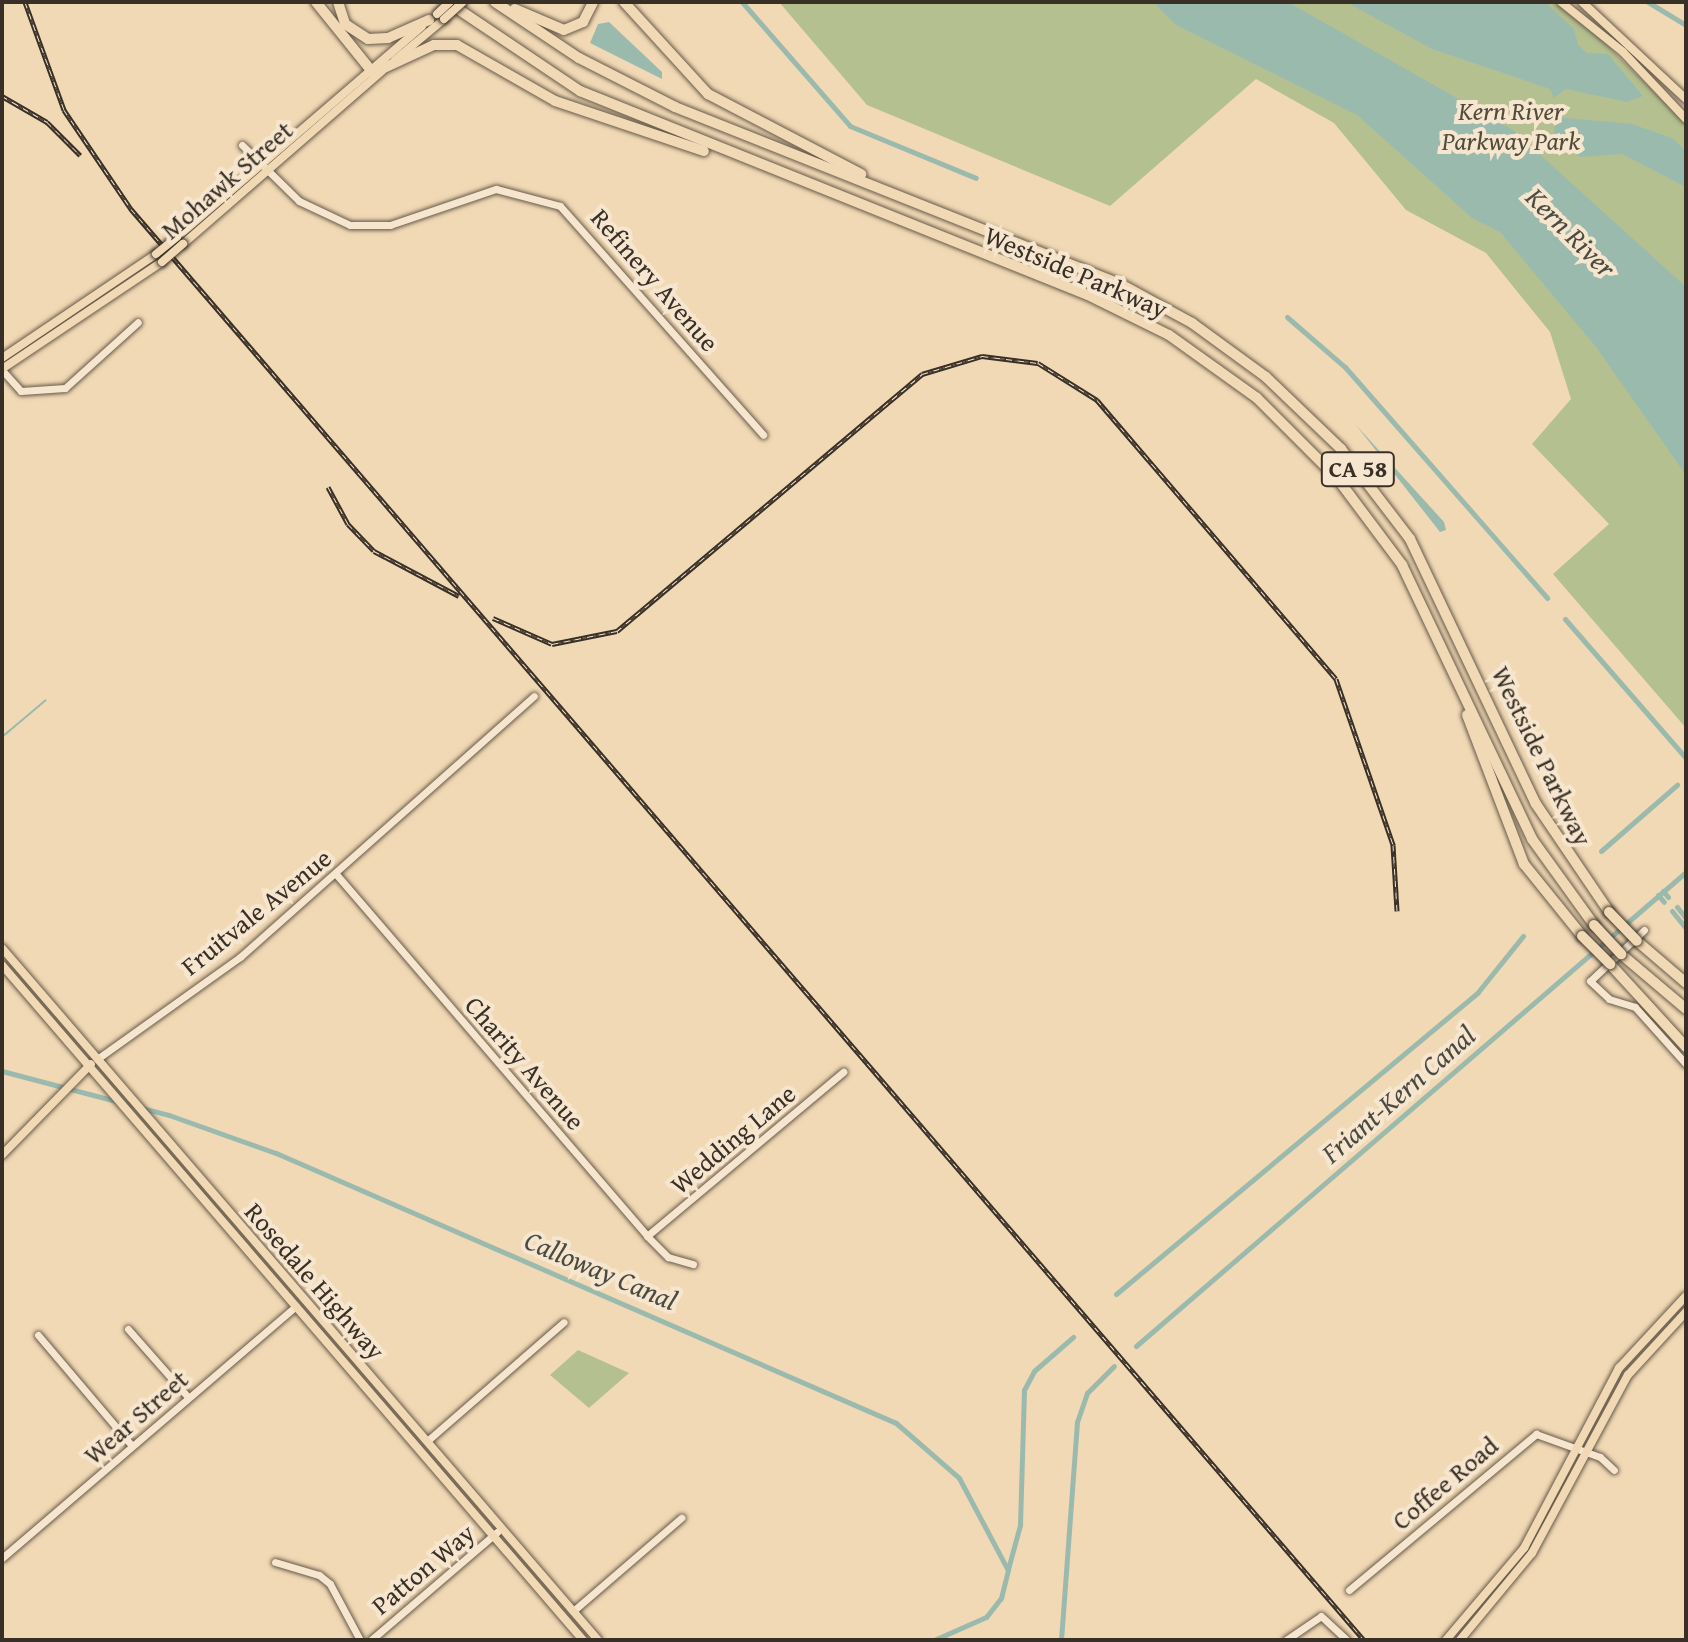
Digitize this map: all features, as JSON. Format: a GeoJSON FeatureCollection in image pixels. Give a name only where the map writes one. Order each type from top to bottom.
{"type":"FeatureCollection","features":[{"type":"Feature","properties":{"kind":"highway"},"geometry":{"type":"LineString","coordinates":[[316,2],[374,72],[430,47],[457,45],[555,101],[752,164]]}},
{"type":"Feature","properties":{"kind":"highway"},"geometry":{"type":"LineString","coordinates":[[338,2],[348,27],[368,39],[388,38],[437,14],[549,74]]}},
{"type":"Feature","properties":{"kind":"highway","name":"Westside Parkway"},"geometry":{"type":"LineString","coordinates":[[449,2],[549,74],[625,113],[1088,295],[1208,361],[1283,421],[1361,506],[1402,565],[1532,839],[1594,925],[1621,954],[1686,1009]]}},
{"type":"Feature","properties":{"kind":"highway","name":"Westside Parkway"},"geometry":{"type":"LineString","coordinates":[[495,2],[646,94],[1159,304],[1233,352],[1318,424],[1410,539],[1536,804],[1609,912],[1659,962],[1686,983]]}},
{"type":"Feature","properties":{"kind":"highway"},"geometry":{"type":"LineString","coordinates":[[505,2],[560,30],[583,22],[593,2]]}},
{"type":"Feature","properties":{"kind":"highway"},"geometry":{"type":"LineString","coordinates":[[624,2],[717,100],[927,207]]}},
{"type":"Feature","properties":{"kind":"highway"},"geometry":{"type":"LineString","coordinates":[[1449,660],[1506,828],[1544,894],[1686,1047]]}},
{"type":"Feature","properties":{"kind":"highway"},"geometry":{"type":"LineString","coordinates":[[1659,962],[1686,975]]}},
{"type":"Feature","properties":{"kind":"main road","name":"Mohawk Street"},"geometry":{"type":"LineString","coordinates":[[2,370],[159,258],[269,171],[449,2]]}},
{"type":"Feature","properties":{"kind":"main road","name":"Mohawk Street"},"geometry":{"type":"LineString","coordinates":[[180,240],[260,162],[374,72],[437,14],[463,2]]}},
{"type":"Feature","properties":{"kind":"main road"},"geometry":{"type":"LineString","coordinates":[[1561,2],[1623,52],[1686,119]]}},
{"type":"Feature","properties":{"kind":"main road"},"geometry":{"type":"LineString","coordinates":[[1582,2],[1686,99]]}},
{"type":"Feature","properties":{"kind":"main road","name":"Mohawk Street"},"geometry":{"type":"LineString","coordinates":[[2,358],[159,258]]}},
{"type":"Feature","properties":{"kind":"main road","name":"Rosedale Highway"},"geometry":{"type":"LineString","coordinates":[[2,948],[598,1640]]}},
{"type":"Feature","properties":{"kind":"main road","name":"Rosedale Highway"},"geometry":{"type":"LineString","coordinates":[[2,965],[583,1640]]}},
{"type":"Feature","properties":{"kind":"main road","name":"Fruitvale Avenue"},"geometry":{"type":"LineString","coordinates":[[2,1155],[58,1094],[97,1059]]}},
{"type":"Feature","properties":{"kind":"main road"},"geometry":{"type":"LineString","coordinates":[[245,1247],[294,1295],[301,1295]]}},
{"type":"Feature","properties":{"kind":"main road"},"geometry":{"type":"LineString","coordinates":[[1446,1640],[1524,1548],[1608,1384],[1649,1331],[1686,1296]]}},
{"type":"Feature","properties":{"kind":"main road"},"geometry":{"type":"LineString","coordinates":[[296,1306],[353,1355]]}},
{"type":"Feature","properties":{"kind":"main road"},"geometry":{"type":"LineString","coordinates":[[1622,1384],[1686,1312]]}},
{"type":"Feature","properties":{"kind":"main road"},"geometry":{"type":"LineString","coordinates":[[1460,1640],[1532,1553],[1649,1331]]}},
{"type":"Feature","properties":{"kind":"main road"},"geometry":{"type":"LineString","coordinates":[[375,1397],[427,1441]]}},
{"type":"Feature","properties":{"kind":"main road"},"geometry":{"type":"LineString","coordinates":[[415,1444],[463,1483]]}},
{"type":"Feature","properties":{"kind":"street","name":"Refinery Avenue"},"geometry":{"type":"LineString","coordinates":[[242,145],[315,212],[350,225],[390,225],[496,189],[560,206],[763,435]]}},
{"type":"Feature","properties":{"kind":"street"},"geometry":{"type":"LineString","coordinates":[[2,370],[21,391],[65,388],[138,322]]}},
{"type":"Feature","properties":{"kind":"street","name":"Fruitvale Avenue"},"geometry":{"type":"LineString","coordinates":[[97,1059],[240,957],[534,696]]}},
{"type":"Feature","properties":{"kind":"street","name":"Charity Avenue"},"geometry":{"type":"LineString","coordinates":[[336,874],[647,1236],[668,1257],[693,1264]]}},
{"type":"Feature","properties":{"kind":"street"},"geometry":{"type":"LineString","coordinates":[[1644,930],[1590,981],[1609,999],[1635,1007],[1686,1064]]}},
{"type":"Feature","properties":{"kind":"street","name":"Wedding Lane"},"geometry":{"type":"LineString","coordinates":[[647,1236],[843,1072]]}},
{"type":"Feature","properties":{"kind":"street","name":"Wear Street"},"geometry":{"type":"LineString","coordinates":[[2,1558],[296,1306]]}},
{"type":"Feature","properties":{"kind":"street"},"geometry":{"type":"LineString","coordinates":[[427,1441],[564,1322]]}},
{"type":"Feature","properties":{"kind":"street"},"geometry":{"type":"LineString","coordinates":[[128,1329],[188,1397]]}},
{"type":"Feature","properties":{"kind":"street"},"geometry":{"type":"LineString","coordinates":[[38,1335],[132,1446]]}},
{"type":"Feature","properties":{"kind":"street","name":"Coffee Road"},"geometry":{"type":"LineString","coordinates":[[1349,1590],[1528,1439],[1546,1433],[1585,1451],[1614,1470]]}},
{"type":"Feature","properties":{"kind":"street"},"geometry":{"type":"LineString","coordinates":[[573,1611],[681,1518]]}},
{"type":"Feature","properties":{"kind":"street","name":"Patton Way"},"geometry":{"type":"LineString","coordinates":[[371,1640],[502,1528]]}},
{"type":"Feature","properties":{"kind":"street"},"geometry":{"type":"LineString","coordinates":[[275,1562],[319,1575],[330,1584],[360,1640]]}},
{"type":"Feature","properties":{"kind":"street"},"geometry":{"type":"LineString","coordinates":[[1286,1640],[1321,1616],[1347,1640]]}},
{"type":"Feature","properties":{"kind":"green space","name":"Kern River Parkway Park"},"geometry":{"type":"Polygon","coordinates":[[[779,2],[1554,2],[1597,35],[1686,124],[1686,728],[1553,574],[1609,524],[1532,444],[1571,399],[1550,332],[1486,253],[1406,210],[1334,123],[1256,79],[1110,206],[867,105],[779,2]]]}},
{"type":"Feature","properties":{"kind":"green space"},"geometry":{"type":"Polygon","coordinates":[[[578,1350],[629,1373],[589,1408],[550,1375],[578,1350]]]}},
{"type":"Feature","properties":{"kind":"water","name":"Kern River"},"geometry":{"type":"Polygon","coordinates":[[[1288,2],[1513,130],[1686,287],[1686,475],[1596,347],[1500,232],[1472,218],[1357,115],[1176,25],[1155,4],[1288,2]]]}},
{"type":"Feature","properties":{"kind":"water"},"geometry":{"type":"Polygon","coordinates":[[[1346,2],[1545,2],[1574,29],[1578,45],[1587,53],[1608,54],[1643,96],[1627,102],[1566,89],[1554,98],[1550,89],[1432,49],[1346,2]]]}},
{"type":"Feature","properties":{"kind":"water"},"geometry":{"type":"Polygon","coordinates":[[[609,22],[662,72],[662,79],[590,43],[598,24],[609,22]]]}},
{"type":"Feature","properties":{"kind":"water"},"geometry":{"type":"Polygon","coordinates":[[[1556,117],[1632,124],[1672,138],[1686,151],[1686,187],[1622,154],[1580,157],[1554,133],[1556,117]]]}},
{"type":"Feature","properties":{"kind":"water"},"geometry":{"type":"Polygon","coordinates":[[[1356,425],[1444,522],[1446,530],[1440,532],[1356,425]]]}},
{"type":"Feature","properties":{"kind":"waterway"},"geometry":{"type":"LineString","coordinates":[[742,2],[850,126],[976,178]]}},
{"type":"Feature","properties":{"kind":"waterway"},"geometry":{"type":"LineString","coordinates":[[1648,2],[1686,25]]}},
{"type":"Feature","properties":{"kind":"waterway"},"geometry":{"type":"LineString","coordinates":[[1287,317],[1345,367],[1547,598]]}},
{"type":"Feature","properties":{"kind":"waterway"},"geometry":{"type":"LineString","coordinates":[[1565,619],[1686,758]]}},
{"type":"Feature","properties":{"kind":"waterway"},"geometry":{"type":"LineString","coordinates":[[2,737],[46,700]]}},
{"type":"Feature","properties":{"kind":"waterway"},"geometry":{"type":"LineString","coordinates":[[1601,851],[1677,785]]}},
{"type":"Feature","properties":{"kind":"waterway","name":"Friant-Kern Canal"},"geometry":{"type":"LineString","coordinates":[[1136,1346],[1686,872]]}},
{"type":"Feature","properties":{"kind":"waterway","name":"Friant-Kern Canal"},"geometry":{"type":"LineString","coordinates":[[1663,891],[1668,897]]}},
{"type":"Feature","properties":{"kind":"waterway"},"geometry":{"type":"LineString","coordinates":[[1658,895],[1664,902]]}},
{"type":"Feature","properties":{"kind":"waterway"},"geometry":{"type":"LineString","coordinates":[[1677,907],[1686,918]]}},
{"type":"Feature","properties":{"kind":"waterway"},"geometry":{"type":"LineString","coordinates":[[1672,911],[1686,928]]}},
{"type":"Feature","properties":{"kind":"waterway"},"geometry":{"type":"LineString","coordinates":[[1116,1294],[1478,992],[1523,936]]}},
{"type":"Feature","properties":{"kind":"waterway","name":"Calloway Canal"},"geometry":{"type":"LineString","coordinates":[[2,1071],[169,1115],[276,1153],[896,1423],[959,1478],[1008,1570],[1001,1598],[986,1617],[934,1640]]}},
{"type":"Feature","properties":{"kind":"waterway"},"geometry":{"type":"LineString","coordinates":[[1008,1569],[1020,1525],[1024,1390],[1034,1371],[1073,1337]]}},
{"type":"Feature","properties":{"kind":"waterway","name":"Friant-Kern Canal"},"geometry":{"type":"LineString","coordinates":[[1061,1640],[1077,1422],[1087,1393],[1114,1366]]}},
{"type":"Feature","properties":{"kind":"railway"},"geometry":{"type":"LineString","coordinates":[[25,2],[64,110],[131,209],[1364,1640]]}},
{"type":"Feature","properties":{"kind":"railway"},"geometry":{"type":"LineString","coordinates":[[2,96],[47,122],[80,155]]}},
{"type":"Feature","properties":{"kind":"railway"},"geometry":{"type":"LineString","coordinates":[[493,618],[552,644],[617,631],[922,374],[982,356],[1038,363],[1097,400],[1336,679],[1393,845],[1397,911]]}},
{"type":"Feature","properties":{"kind":"railway"},"geometry":{"type":"LineString","coordinates":[[328,487],[348,524],[374,551],[459,596]]}}]}
